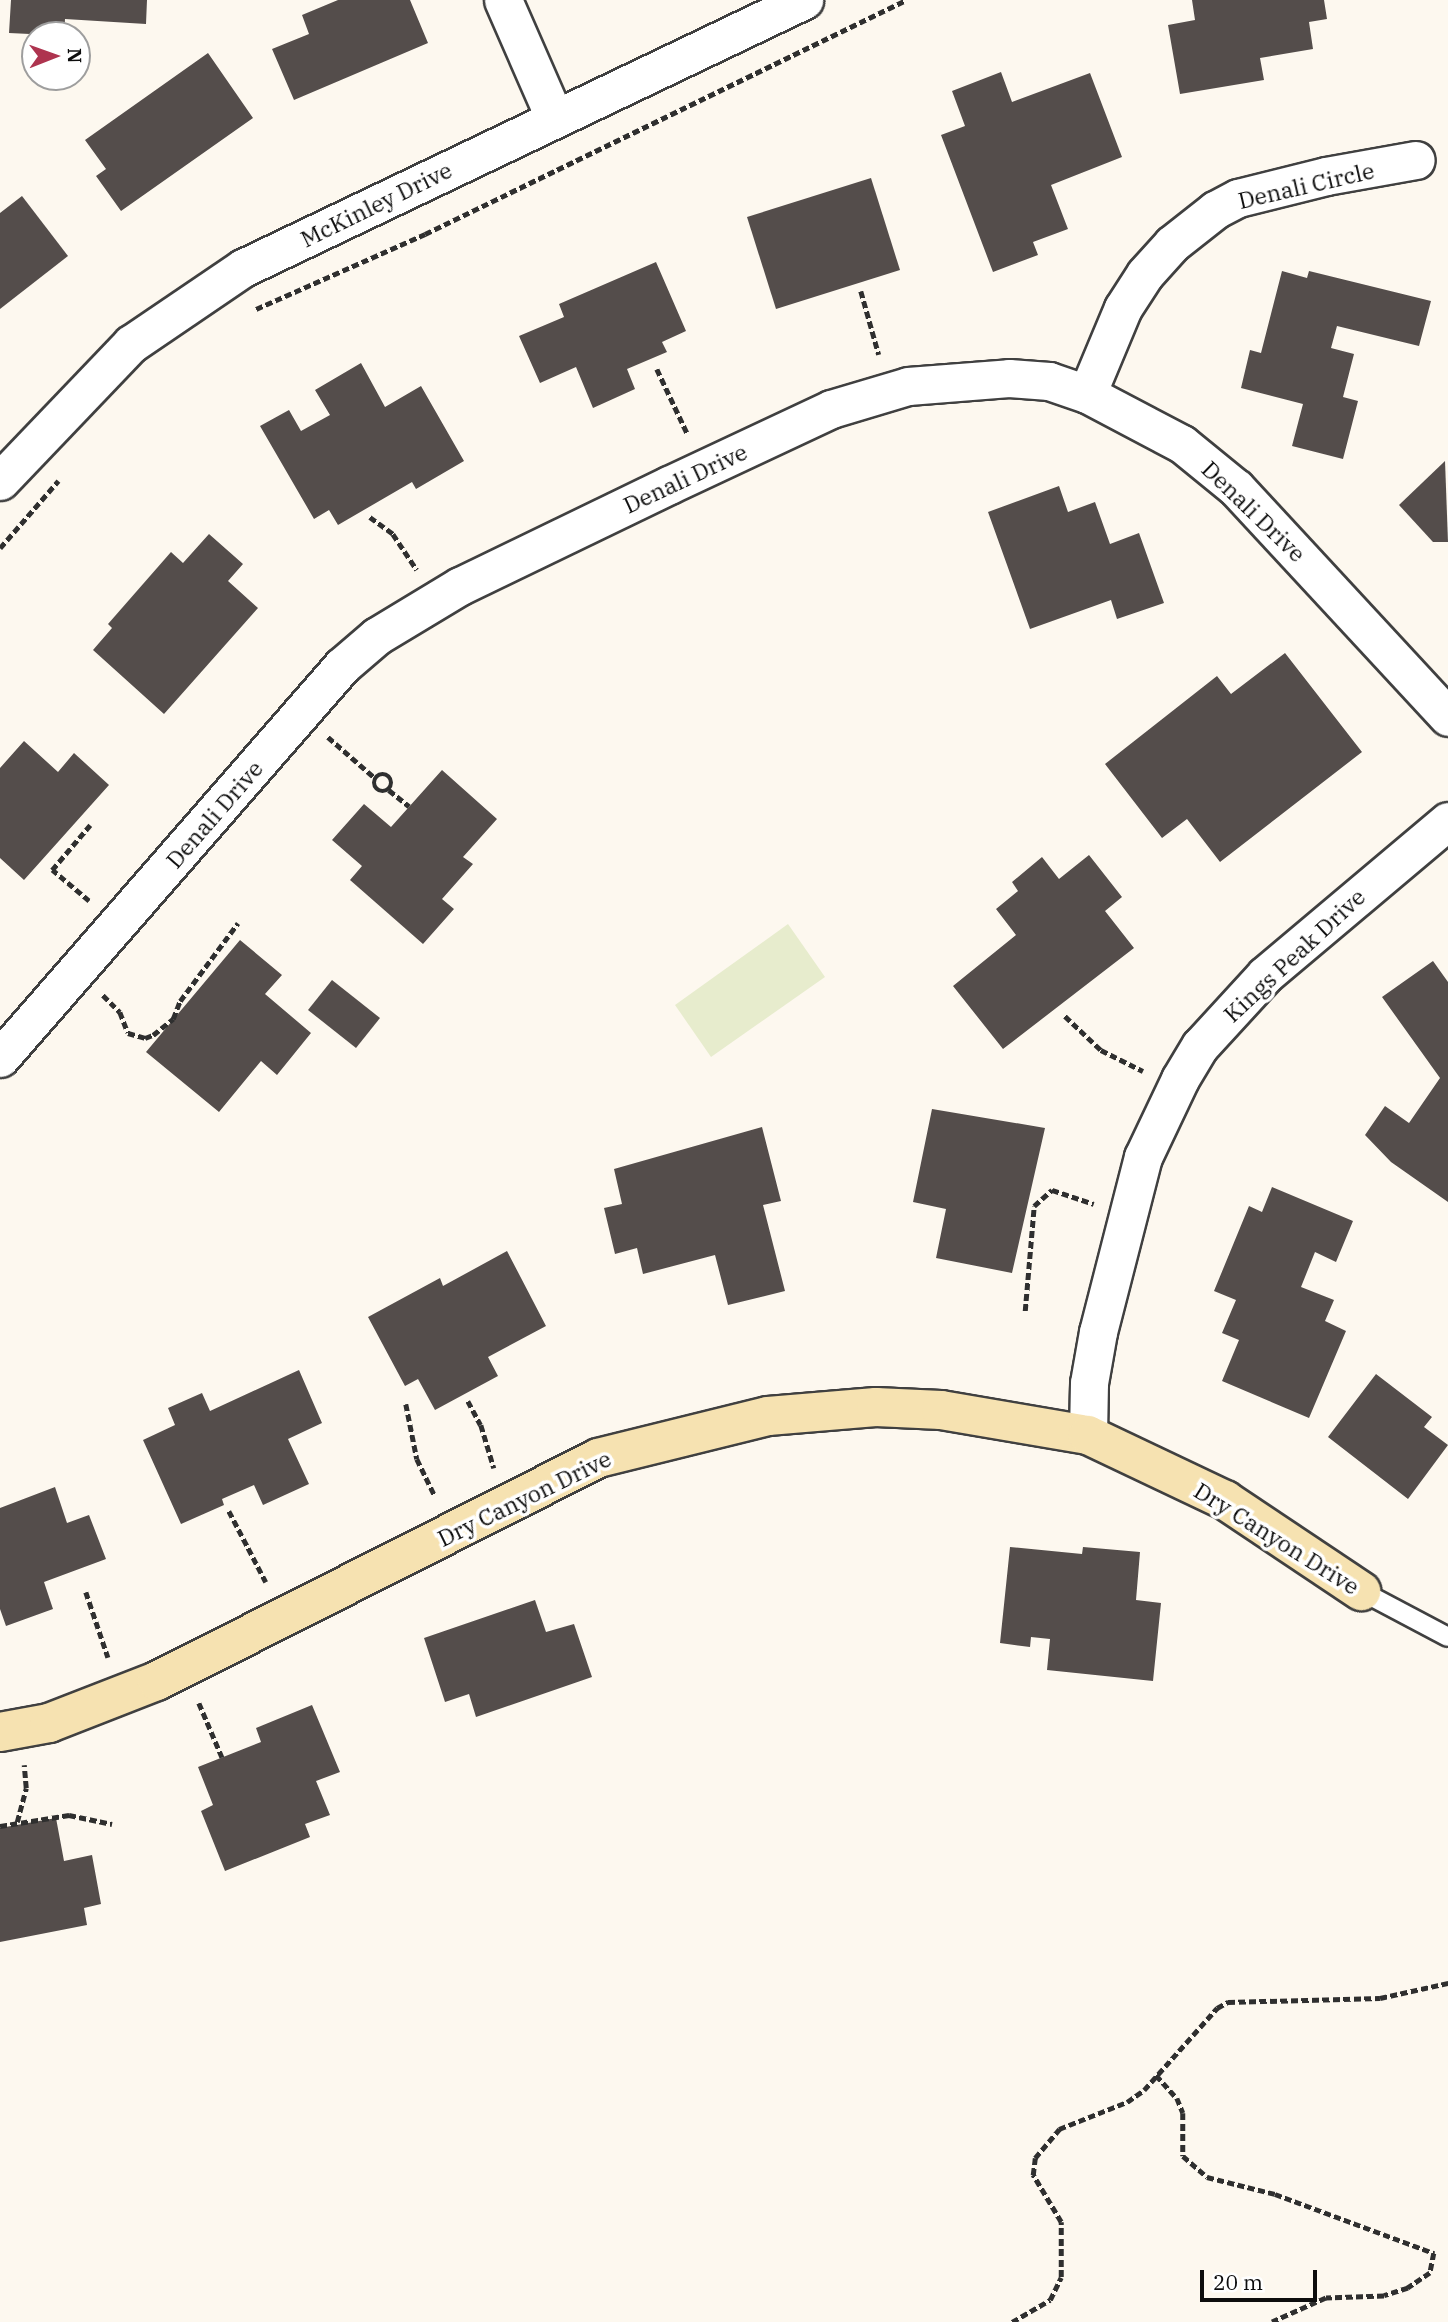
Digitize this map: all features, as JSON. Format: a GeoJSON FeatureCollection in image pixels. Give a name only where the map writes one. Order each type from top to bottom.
{"type":"FeatureCollection","features":[{"type":"Feature","properties":{"kind":"street"},"geometry":{"type":"LineString","coordinates":[[503,0],[554,117]]}},
{"type":"Feature","properties":{"kind":"street","name":"McKinley Drive"},"geometry":{"type":"LineString","coordinates":[[0,481],[131,344],[243,268],[803,0]]}},
{"type":"Feature","properties":{"kind":"street","name":"Denali Circle"},"geometry":{"type":"LineString","coordinates":[[1087,394],[1118,320],[1145,274],[1172,244],[1214,210],[1238,198],[1326,176],[1416,160]]}},
{"type":"Feature","properties":{"kind":"street","name":"Denali Drive"},"geometry":{"type":"LineString","coordinates":[[7,1038],[77,971],[342,666],[377,636],[436,599],[704,469],[831,409],[889,391],[959,380],[1009,378],[1049,381],[1087,394],[1182,444],[1236,488],[1448,717]]}},
{"type":"Feature","properties":{"kind":"street","name":"Kings Peak Drive"},"geometry":{"type":"LineString","coordinates":[[1088,1436],[1089,1383],[1098,1332],[1143,1157],[1176,1087],[1200,1046],[1265,975],[1448,821]]}},
{"type":"Feature","properties":{"kind":"street","name":"Dry Canyon Drive"},"geometry":{"type":"LineString","coordinates":[[9,1731],[49,1723],[183,1668],[598,1458],[768,1416],[876,1407],[941,1410],[1088,1436],[1225,1500],[1361,1591]]}},
{"type":"Feature","properties":{"kind":"lane","name":"Dry Canyon Drive"},"geometry":{"type":"LineString","coordinates":[[1361,1591],[1448,1637]]}},
{"type":"Feature","properties":{"kind":"path"},"geometry":{"type":"LineString","coordinates":[[250,312],[425,234],[906,0]]}},
{"type":"Feature","properties":{"kind":"path"},"geometry":{"type":"LineString","coordinates":[[861,292],[889,391]]}},
{"type":"Feature","properties":{"kind":"path"},"geometry":{"type":"LineString","coordinates":[[657,369],[704,469]]}},
{"type":"Feature","properties":{"kind":"path"},"geometry":{"type":"LineString","coordinates":[[0,548],[61,478]]}},
{"type":"Feature","properties":{"kind":"path"},"geometry":{"type":"LineString","coordinates":[[370,517],[401,544],[436,599]]}},
{"type":"Feature","properties":{"kind":"path"},"geometry":{"type":"LineString","coordinates":[[302,713],[375,778],[377,790],[389,790],[409,806]]}},
{"type":"Feature","properties":{"kind":"path"},"geometry":{"type":"LineString","coordinates":[[375,778],[386,774],[392,784],[389,790]]}},
{"type":"Feature","properties":{"kind":"path"},"geometry":{"type":"LineString","coordinates":[[90,825],[51,870],[117,925]]}},
{"type":"Feature","properties":{"kind":"path"},"geometry":{"type":"LineString","coordinates":[[77,971],[113,1003],[128,1033],[145,1038],[173,1019],[180,1001],[238,923]]}},
{"type":"Feature","properties":{"kind":"path"},"geometry":{"type":"LineString","coordinates":[[1065,1016],[1101,1050],[1176,1087]]}},
{"type":"Feature","properties":{"kind":"path"},"geometry":{"type":"LineString","coordinates":[[1025,1311],[1031,1215],[1047,1191],[1129,1212]]}},
{"type":"Feature","properties":{"kind":"path"},"geometry":{"type":"LineString","coordinates":[[468,1401],[510,1502]]}},
{"type":"Feature","properties":{"kind":"path"},"geometry":{"type":"LineString","coordinates":[[406,1404],[417,1459],[451,1532]]}},
{"type":"Feature","properties":{"kind":"path"},"geometry":{"type":"LineString","coordinates":[[229,1511],[284,1617]]}},
{"type":"Feature","properties":{"kind":"path"},"geometry":{"type":"LineString","coordinates":[[86,1592],[95,1628],[124,1693]]}},
{"type":"Feature","properties":{"kind":"path"},"geometry":{"type":"LineString","coordinates":[[183,1668],[222,1758]]}},
{"type":"Feature","properties":{"kind":"path"},"geometry":{"type":"LineString","coordinates":[[9,1731],[26,1788],[18,1822]]}},
{"type":"Feature","properties":{"kind":"path"},"geometry":{"type":"LineString","coordinates":[[0,1826],[69,1815],[112,1824]]}},
{"type":"Feature","properties":{"kind":"path"},"geometry":{"type":"LineString","coordinates":[[1012,2322],[1049,2300],[1061,2277],[1061,2222],[1054,2206],[1039,2191],[1033,2175],[1035,2158],[1059,2129],[1127,2102],[1156,2076],[1217,2008],[1228,2002],[1380,1998],[1448,1983]]}},
{"type":"Feature","properties":{"kind":"path"},"geometry":{"type":"LineString","coordinates":[[1156,2076],[1177,2098],[1183,2113],[1183,2155],[1207,2176],[1275,2194],[1434,2253],[1430,2273],[1408,2288],[1384,2296],[1326,2298],[1272,2322]]}},
{"type":"Feature","properties":{"kind":"green space"},"geometry":{"type":"Polygon","coordinates":[[[788,924],[825,977],[711,1057],[675,1005],[788,924]]]}},
{"type":"Feature","properties":{"kind":"building"},"geometry":{"type":"Polygon","coordinates":[[[11,0],[147,0],[146,24],[65,19],[21,21],[21,34],[9,33],[11,0]]]}},
{"type":"Feature","properties":{"kind":"building"},"geometry":{"type":"Polygon","coordinates":[[[338,0],[410,0],[428,43],[294,100],[272,49],[309,34],[302,15],[338,0]]]}},
{"type":"Feature","properties":{"kind":"building"},"geometry":{"type":"Polygon","coordinates":[[[1192,0],[1324,0],[1327,19],[1309,22],[1313,49],[1260,58],[1264,80],[1180,94],[1168,25],[1195,20],[1192,0]]]}},
{"type":"Feature","properties":{"kind":"building"},"geometry":{"type":"Polygon","coordinates":[[[208,53],[253,118],[121,211],[96,176],[106,169],[85,140],[208,53]]]}},
{"type":"Feature","properties":{"kind":"building"},"geometry":{"type":"Polygon","coordinates":[[[1001,72],[1012,102],[1090,73],[1122,157],[1051,185],[1068,229],[1033,242],[1038,255],[993,272],[941,135],[965,126],[952,91],[1001,72]]]}},
{"type":"Feature","properties":{"kind":"building"},"geometry":{"type":"Polygon","coordinates":[[[871,178],[900,270],[776,309],[747,217],[871,178]]]}},
{"type":"Feature","properties":{"kind":"building"},"geometry":{"type":"Polygon","coordinates":[[[22,196],[68,256],[0,309],[0,213],[22,196]]]}},
{"type":"Feature","properties":{"kind":"building"},"geometry":{"type":"Polygon","coordinates":[[[656,262],[686,331],[662,342],[667,352],[627,369],[635,389],[593,408],[576,367],[540,383],[519,336],[564,317],[559,304],[656,262]]]}},
{"type":"Feature","properties":{"kind":"building"},"geometry":{"type":"Polygon","coordinates":[[[1282,271],[1307,278],[1309,271],[1431,301],[1419,346],[1337,326],[1331,348],[1354,354],[1343,397],[1358,401],[1343,459],[1292,446],[1303,404],[1241,388],[1250,350],[1261,353],[1282,271]]]}},
{"type":"Feature","properties":{"kind":"building"},"geometry":{"type":"Polygon","coordinates":[[[361,363],[385,407],[421,386],[464,461],[416,489],[412,482],[338,525],[329,510],[314,519],[260,426],[289,410],[301,431],[330,415],[315,390],[361,363]]]}},
{"type":"Feature","properties":{"kind":"building"},"geometry":{"type":"Polygon","coordinates":[[[1445,461],[1448,542],[1433,542],[1399,505],[1445,461]]]}},
{"type":"Feature","properties":{"kind":"building"},"geometry":{"type":"Polygon","coordinates":[[[1059,486],[1068,512],[1095,502],[1110,544],[1139,533],[1164,603],[1117,619],[1111,600],[1030,629],[988,512],[1059,486]]]}},
{"type":"Feature","properties":{"kind":"building"},"geometry":{"type":"Polygon","coordinates":[[[209,534],[243,564],[228,581],[258,608],[164,714],[93,650],[112,628],[108,624],[171,552],[183,563],[209,534]]]}},
{"type":"Feature","properties":{"kind":"building"},"geometry":{"type":"Polygon","coordinates":[[[1285,653],[1362,752],[1220,862],[1187,819],[1162,838],[1105,764],[1217,676],[1231,694],[1285,653]]]}},
{"type":"Feature","properties":{"kind":"building"},"geometry":{"type":"Polygon","coordinates":[[[24,741],[58,772],[74,753],[109,785],[24,880],[0,858],[0,768],[24,741]]]}},
{"type":"Feature","properties":{"kind":"building"},"geometry":{"type":"Polygon","coordinates":[[[442,770],[497,819],[463,857],[473,864],[442,899],[454,909],[423,944],[350,880],[362,866],[332,840],[364,804],[391,827],[442,770]]]}},
{"type":"Feature","properties":{"kind":"building"},"geometry":{"type":"Polygon","coordinates":[[[1089,855],[1122,897],[1105,911],[1134,948],[1003,1049],[953,986],[1016,935],[996,909],[1018,891],[1012,882],[1042,857],[1059,879],[1089,855]]]}},
{"type":"Feature","properties":{"kind":"building"},"geometry":{"type":"Polygon","coordinates":[[[240,940],[282,975],[265,994],[311,1033],[277,1075],[261,1061],[219,1112],[146,1052],[240,940]]]}},
{"type":"Feature","properties":{"kind":"building"},"geometry":{"type":"Polygon","coordinates":[[[1433,961],[1448,982],[1448,1202],[1391,1162],[1365,1135],[1385,1106],[1409,1123],[1440,1078],[1382,997],[1433,961]]]}},
{"type":"Feature","properties":{"kind":"building"},"geometry":{"type":"Polygon","coordinates":[[[332,980],[380,1018],[356,1048],[308,1010],[332,980]]]}},
{"type":"Feature","properties":{"kind":"building"},"geometry":{"type":"Polygon","coordinates":[[[932,1109],[1045,1128],[1012,1273],[936,1258],[946,1209],[913,1202],[932,1109]]]}},
{"type":"Feature","properties":{"kind":"building"},"geometry":{"type":"Polygon","coordinates":[[[762,1127],[781,1201],[763,1205],[785,1291],[728,1305],[715,1255],[643,1274],[637,1248],[615,1254],[604,1208],[622,1204],[614,1169],[762,1127]]]}},
{"type":"Feature","properties":{"kind":"building"},"geometry":{"type":"Polygon","coordinates":[[[1272,1187],[1353,1221],[1336,1262],[1315,1252],[1301,1287],[1334,1300],[1325,1321],[1346,1331],[1309,1418],[1222,1381],[1239,1340],[1222,1333],[1236,1300],[1214,1291],[1249,1206],[1262,1212],[1272,1187]]]}},
{"type":"Feature","properties":{"kind":"building"},"geometry":{"type":"Polygon","coordinates":[[[507,1251],[546,1326],[488,1357],[498,1376],[435,1410],[418,1379],[405,1386],[368,1317],[440,1278],[443,1286],[507,1251]]]}},
{"type":"Feature","properties":{"kind":"building"},"geometry":{"type":"Polygon","coordinates":[[[299,1370],[322,1423],[288,1439],[309,1484],[263,1505],[254,1485],[222,1499],[224,1505],[181,1524],[143,1440],[175,1425],[168,1408],[202,1393],[210,1411],[299,1370]]]}},
{"type":"Feature","properties":{"kind":"building"},"geometry":{"type":"Polygon","coordinates":[[[1376,1374],[1432,1417],[1424,1427],[1448,1445],[1408,1499],[1328,1437],[1376,1374]]]}},
{"type":"Feature","properties":{"kind":"building"},"geometry":{"type":"Polygon","coordinates":[[[55,1487],[67,1523],[89,1515],[106,1559],[44,1582],[53,1609],[6,1626],[0,1609],[0,1508],[55,1487]]]}},
{"type":"Feature","properties":{"kind":"building"},"geometry":{"type":"Polygon","coordinates":[[[1010,1547],[1082,1554],[1083,1547],[1140,1552],[1136,1600],[1161,1603],[1153,1681],[1047,1670],[1050,1639],[1031,1637],[1030,1647],[1000,1643],[1010,1547]]]}},
{"type":"Feature","properties":{"kind":"building"},"geometry":{"type":"Polygon","coordinates":[[[535,1600],[546,1632],[574,1624],[592,1677],[476,1717],[469,1694],[445,1702],[424,1638],[535,1600]]]}},
{"type":"Feature","properties":{"kind":"building"},"geometry":{"type":"Polygon","coordinates":[[[312,1705],[340,1772],[316,1781],[330,1815],[305,1824],[310,1837],[225,1871],[201,1811],[213,1805],[198,1767],[261,1742],[256,1728],[312,1705]]]}},
{"type":"Feature","properties":{"kind":"building"},"geometry":{"type":"Polygon","coordinates":[[[56,1818],[64,1861],[92,1855],[101,1904],[84,1908],[87,1925],[0,1942],[0,1828],[56,1818]]]}}]}
